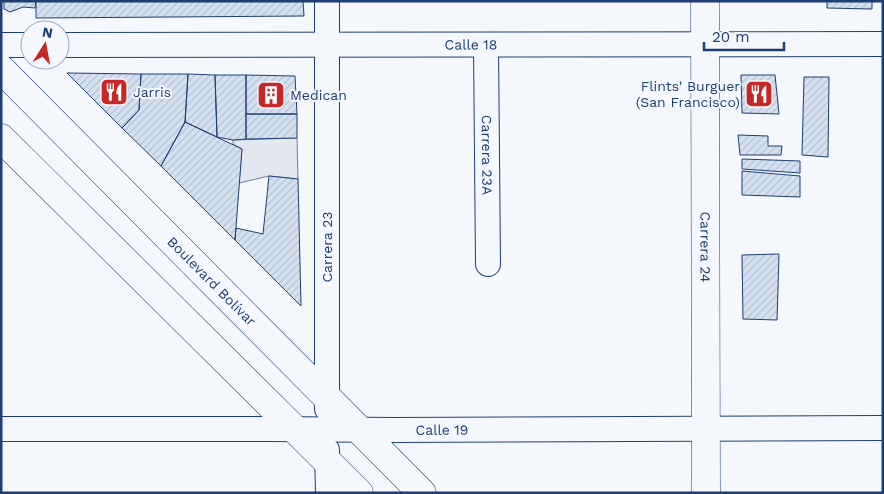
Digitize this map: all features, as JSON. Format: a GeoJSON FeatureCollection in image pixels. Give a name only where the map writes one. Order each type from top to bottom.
{"type":"FeatureCollection","features":[{"type":"Feature","properties":{"kind":"main road","name":"Carrera 24"},"geometry":{"type":"LineString","coordinates":[[705,1],[706,493]]}},
{"type":"Feature","properties":{"kind":"main road","name":"Boulevard Bolívar"},"geometry":{"type":"LineString","coordinates":[[1,69],[422,493]]}},
{"type":"Feature","properties":{"kind":"main road"},"geometry":{"type":"LineString","coordinates":[[1,138],[328,460],[359,493]]}},
{"type":"Feature","properties":{"kind":"street","name":"Carrera 23"},"geometry":{"type":"LineString","coordinates":[[327,1],[328,493]]}},
{"type":"Feature","properties":{"kind":"street","name":"Calle 18"},"geometry":{"type":"LineString","coordinates":[[70,45],[883,44]]}},
{"type":"Feature","properties":{"kind":"street"},"geometry":{"type":"LineString","coordinates":[[1,45],[20,45]]}},
{"type":"Feature","properties":{"kind":"street","name":"Carrera 23A"},"geometry":{"type":"LineString","coordinates":[[486,45],[488,264]]}},
{"type":"Feature","properties":{"kind":"street","name":"Calle 19"},"geometry":{"type":"LineString","coordinates":[[1,429],[883,428]]}},
{"type":"Feature","properties":{"kind":"shaded area"},"geometry":{"type":"Polygon","coordinates":[[[297,138],[298,179],[269,176],[239,183],[242,149],[233,144],[233,140],[297,138]]]}},
{"type":"Feature","properties":{"kind":"building"},"geometry":{"type":"Polygon","coordinates":[[[4,1],[36,1],[35,8],[23,7],[10,12],[4,9],[4,1]]]}},
{"type":"Feature","properties":{"kind":"building"},"geometry":{"type":"Polygon","coordinates":[[[36,1],[303,1],[304,16],[36,18],[36,1]]]}},
{"type":"Feature","properties":{"kind":"building"},"geometry":{"type":"Polygon","coordinates":[[[827,1],[872,1],[872,9],[827,8],[827,1]]]}},
{"type":"Feature","properties":{"kind":"building","name":"Jarris"},"geometry":{"type":"Polygon","coordinates":[[[67,73],[141,74],[139,110],[122,128],[67,73]]]}},
{"type":"Feature","properties":{"kind":"building"},"geometry":{"type":"Polygon","coordinates":[[[141,74],[188,74],[185,122],[161,166],[122,128],[139,110],[141,74]]]}},
{"type":"Feature","properties":{"kind":"building"},"geometry":{"type":"Polygon","coordinates":[[[188,74],[215,75],[217,137],[185,122],[188,74]]]}},
{"type":"Feature","properties":{"kind":"building"},"geometry":{"type":"Polygon","coordinates":[[[215,75],[246,75],[246,139],[233,140],[217,137],[215,75]]]}},
{"type":"Feature","properties":{"kind":"building","name":"Medican"},"geometry":{"type":"Polygon","coordinates":[[[246,75],[295,76],[297,114],[246,114],[246,75]]]}},
{"type":"Feature","properties":{"kind":"building","name":"Flints' Burguer (San Francisco)"},"geometry":{"type":"Polygon","coordinates":[[[741,75],[775,75],[779,114],[742,113],[741,75]]]}},
{"type":"Feature","properties":{"kind":"building"},"geometry":{"type":"Polygon","coordinates":[[[804,77],[829,77],[828,157],[802,155],[804,77]]]}},
{"type":"Feature","properties":{"kind":"building"},"geometry":{"type":"Polygon","coordinates":[[[246,114],[297,114],[297,138],[246,139],[246,114]]]}},
{"type":"Feature","properties":{"kind":"building"},"geometry":{"type":"Polygon","coordinates":[[[185,122],[242,149],[235,240],[161,166],[185,122]]]}},
{"type":"Feature","properties":{"kind":"building"},"geometry":{"type":"Polygon","coordinates":[[[738,135],[768,136],[768,146],[782,146],[781,155],[740,155],[738,135]]]}},
{"type":"Feature","properties":{"kind":"building"},"geometry":{"type":"Polygon","coordinates":[[[742,159],[800,161],[800,173],[742,169],[742,159]]]}},
{"type":"Feature","properties":{"kind":"building"},"geometry":{"type":"Polygon","coordinates":[[[742,171],[800,176],[800,197],[742,195],[742,171]]]}},
{"type":"Feature","properties":{"kind":"building"},"geometry":{"type":"Polygon","coordinates":[[[269,176],[298,179],[301,306],[235,240],[236,228],[263,234],[269,176]]]}},
{"type":"Feature","properties":{"kind":"building"},"geometry":{"type":"Polygon","coordinates":[[[779,254],[777,320],[743,319],[742,255],[779,254]]]}},
{"type":"Feature","properties":{"kind":"place","name":"Jarris"},"geometry":{"type":"Point","coordinates":[114,92]}},
{"type":"Feature","properties":{"kind":"place","name":"Flints' Burguer (San Francisco)"},"geometry":{"type":"Point","coordinates":[759,94]}},
{"type":"Feature","properties":{"kind":"place","name":"Medican"},"geometry":{"type":"Point","coordinates":[271,95]}}]}
